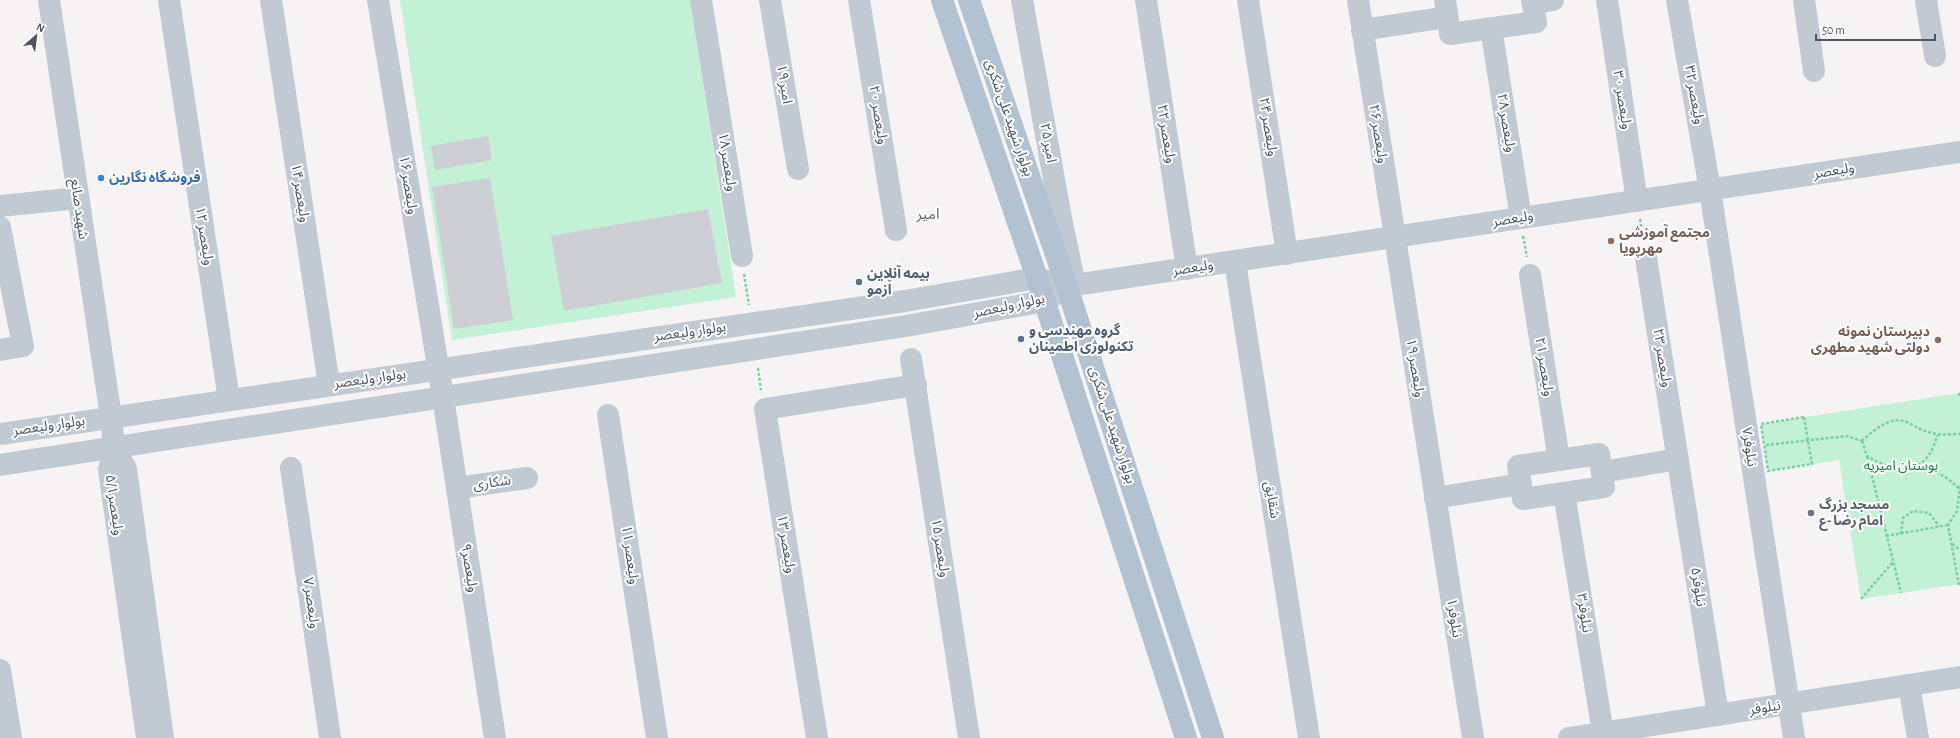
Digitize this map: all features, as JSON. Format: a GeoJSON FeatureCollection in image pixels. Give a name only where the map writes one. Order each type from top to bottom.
{"type":"FeatureCollection","features":[{"type":"Feature","properties":{"kind":"main road","name":"بولوار شهید علی شکری"},"geometry":{"type":"LineString","coordinates":[[942,0],[1045,301],[1186,738]]}},
{"type":"Feature","properties":{"kind":"main road","name":"بولوار شهید علی شکری"},"geometry":{"type":"LineString","coordinates":[[969,0],[1071,286],[1101,393],[1213,738]]}},
{"type":"Feature","properties":{"kind":"main road"},"geometry":{"type":"LineString","coordinates":[[1076,398],[1101,393]]}},
{"type":"Feature","properties":{"kind":"street","name":"شهید صانع"},"geometry":{"type":"LineString","coordinates":[[49,0],[114,447]]}},
{"type":"Feature","properties":{"kind":"street","name":"ولیعصر ۱۲"},"geometry":{"type":"LineString","coordinates":[[169,0],[229,400]]}},
{"type":"Feature","properties":{"kind":"street","name":"ولیعصر ۱۴"},"geometry":{"type":"LineString","coordinates":[[271,0],[329,385]]}},
{"type":"Feature","properties":{"kind":"street","name":"ولیعصر ۱۶"},"geometry":{"type":"LineString","coordinates":[[378,0],[443,397]]}},
{"type":"Feature","properties":{"kind":"street","name":"ولیعصر ۱۸"},"geometry":{"type":"LineString","coordinates":[[701,0],[742,256]]}},
{"type":"Feature","properties":{"kind":"street","name":"امیر ۱۹"},"geometry":{"type":"LineString","coordinates":[[770,0],[798,169]]}},
{"type":"Feature","properties":{"kind":"street","name":"ولیعصر ۲۰"},"geometry":{"type":"LineString","coordinates":[[859,0],[896,230]]}},
{"type":"Feature","properties":{"kind":"street","name":"امیر ۲۵"},"geometry":{"type":"LineString","coordinates":[[1022,0],[1060,213],[1071,286]]}},
{"type":"Feature","properties":{"kind":"street","name":"ولیعصر ۲۲"},"geometry":{"type":"LineString","coordinates":[[1146,0],[1187,269]]}},
{"type":"Feature","properties":{"kind":"street","name":"ولیعصر ۲۴"},"geometry":{"type":"LineString","coordinates":[[1248,0],[1287,254]]}},
{"type":"Feature","properties":{"kind":"street","name":"ولیعصر ۲۶"},"geometry":{"type":"LineString","coordinates":[[1358,0],[1394,237]]}},
{"type":"Feature","properties":{"kind":"street","name":"ولیعصر ۳۰"},"geometry":{"type":"LineString","coordinates":[[1607,0],[1637,201]]}},
{"type":"Feature","properties":{"kind":"street","name":"ولیعصر ۳۲"},"geometry":{"type":"LineString","coordinates":[[1677,0],[1710,190]]}},
{"type":"Feature","properties":{"kind":"street"},"geometry":{"type":"LineString","coordinates":[[1804,0],[1814,71]]}},
{"type":"Feature","properties":{"kind":"street"},"geometry":{"type":"LineString","coordinates":[[1926,0],[1935,56]]}},
{"type":"Feature","properties":{"kind":"street"},"geometry":{"type":"LineString","coordinates":[[1362,30],[1446,9],[1450,34],[1536,22],[1539,1]]}},
{"type":"Feature","properties":{"kind":"street","name":"ولیعصر ۲۸"},"geometry":{"type":"LineString","coordinates":[[1491,28],[1521,218]]}},
{"type":"Feature","properties":{"kind":"street","name":"ولیعصر"},"geometry":{"type":"LineString","coordinates":[[1071,286],[1960,152]]}},
{"type":"Feature","properties":{"kind":"street","name":"نیلوفر۷"},"geometry":{"type":"LineString","coordinates":[[1710,190],[1794,738]]}},
{"type":"Feature","properties":{"kind":"street"},"geometry":{"type":"LineString","coordinates":[[0,206],[78,198]]}},
{"type":"Feature","properties":{"kind":"street"},"geometry":{"type":"LineString","coordinates":[[0,227],[23,346],[0,350]]}},
{"type":"Feature","properties":{"kind":"street","name":"ولیعصر ۱۹"},"geometry":{"type":"LineString","coordinates":[[1394,237],[1435,498]]}},
{"type":"Feature","properties":{"kind":"street","name":"ولیعصر ۲۳"},"geometry":{"type":"LineString","coordinates":[[1646,258],[1678,459]]}},
{"type":"Feature","properties":{"kind":"street","name":"شقایق"},"geometry":{"type":"LineString","coordinates":[[1235,262],[1308,738]]}},
{"type":"Feature","properties":{"kind":"street","name":"ولیعصر ۲۱"},"geometry":{"type":"LineString","coordinates":[[1530,275],[1559,460]]}},
{"type":"Feature","properties":{"kind":"street","name":"بولوار ولیعصر"},"geometry":{"type":"LineString","coordinates":[[0,434],[905,301],[1037,278],[1071,286]]}},
{"type":"Feature","properties":{"kind":"street","name":"بولوار ولیعصر"},"geometry":{"type":"LineString","coordinates":[[0,465],[906,326],[1045,301],[1071,286]]}},
{"type":"Feature","properties":{"kind":"street","name":"ولیعصر ۱۵"},"geometry":{"type":"LineString","coordinates":[[911,358],[969,738]]}},
{"type":"Feature","properties":{"kind":"street"},"geometry":{"type":"LineString","coordinates":[[765,409],[916,385]]}},
{"type":"Feature","properties":{"kind":"street","name":"ولیعصر۹"},"geometry":{"type":"LineString","coordinates":[[443,397],[495,738]]}},
{"type":"Feature","properties":{"kind":"street","name":"ولیعصر ۱۳"},"geometry":{"type":"LineString","coordinates":[[765,409],[817,738]]}},
{"type":"Feature","properties":{"kind":"street","name":"ولیعصر ۱۱"},"geometry":{"type":"LineString","coordinates":[[608,415],[657,738]]}},
{"type":"Feature","properties":{"kind":"street","name":"ولیعصر۵/۱"},"geometry":{"type":"LineString","coordinates":[[114,447],[109,470],[147,738]]}},
{"type":"Feature","properties":{"kind":"street","name":"ولیعصر۵/۱"},"geometry":{"type":"LineString","coordinates":[[114,447],[126,469],[163,738]]}},
{"type":"Feature","properties":{"kind":"street"},"geometry":{"type":"LineString","coordinates":[[1599,454],[1602,472],[1604,487],[1523,499],[1518,466],[1599,454]]}},
{"type":"Feature","properties":{"kind":"street"},"geometry":{"type":"LineString","coordinates":[[1602,472],[1678,459]]}},
{"type":"Feature","properties":{"kind":"street","name":"نیلوفر۵"},"geometry":{"type":"LineString","coordinates":[[1678,459],[1718,715]]}},
{"type":"Feature","properties":{"kind":"street","name":"ولیعصر ۷"},"geometry":{"type":"LineString","coordinates":[[291,468],[330,738]]}},
{"type":"Feature","properties":{"kind":"street","name":"شکاری"},"geometry":{"type":"LineString","coordinates":[[457,488],[527,478]]}},
{"type":"Feature","properties":{"kind":"street"},"geometry":{"type":"LineString","coordinates":[[1435,498],[1521,484]]}},
{"type":"Feature","properties":{"kind":"street","name":"نیلوفر۳"},"geometry":{"type":"LineString","coordinates":[[1564,493],[1603,733]]}},
{"type":"Feature","properties":{"kind":"street","name":"نیلوفر۱"},"geometry":{"type":"LineString","coordinates":[[1435,498],[1472,738]]}},
{"type":"Feature","properties":{"kind":"street"},"geometry":{"type":"LineString","coordinates":[[0,670],[10,738]]}},
{"type":"Feature","properties":{"kind":"street","name":"نیلوفر"},"geometry":{"type":"LineString","coordinates":[[1569,738],[1603,733],[1632,733],[1718,715],[1960,677]]}},
{"type":"Feature","properties":{"kind":"street"},"geometry":{"type":"LineString","coordinates":[[1910,685],[1918,738]]}},
{"type":"Feature","properties":{"kind":"path"},"geometry":{"type":"LineString","coordinates":[[1637,201],[1646,258]]}},
{"type":"Feature","properties":{"kind":"path"},"geometry":{"type":"LineString","coordinates":[[1521,218],[1530,275]]}},
{"type":"Feature","properties":{"kind":"path"},"geometry":{"type":"LineString","coordinates":[[742,256],[751,323]]}},
{"type":"Feature","properties":{"kind":"path"},"geometry":{"type":"LineString","coordinates":[[754,349],[765,409]]}},
{"type":"Feature","properties":{"kind":"path"},"geometry":{"type":"LineString","coordinates":[[1804,417],[1808,440],[1812,464],[1768,471],[1761,424],[1804,417]]}},
{"type":"Feature","properties":{"kind":"path"},"geometry":{"type":"LineString","coordinates":[[1862,441],[1878,427],[1895,420],[1907,422],[1918,428],[1938,434],[1960,434]]}},
{"type":"Feature","properties":{"kind":"path"},"geometry":{"type":"LineString","coordinates":[[1917,467],[1930,454],[1938,434]]}},
{"type":"Feature","properties":{"kind":"path"},"geometry":{"type":"LineString","coordinates":[[1764,445],[1847,436],[1862,441]]}},
{"type":"Feature","properties":{"kind":"path"},"geometry":{"type":"LineString","coordinates":[[1862,441],[1901,593]]}},
{"type":"Feature","properties":{"kind":"path"},"geometry":{"type":"LineString","coordinates":[[1867,456],[1882,464],[1903,470],[1917,467],[1932,470],[1947,477],[1960,488],[1957,511],[1948,525],[1960,584]]}},
{"type":"Feature","properties":{"kind":"path"},"geometry":{"type":"LineString","coordinates":[[1901,534],[1903,518],[1914,511],[1929,513],[1939,526]]}},
{"type":"Feature","properties":{"kind":"path"},"geometry":{"type":"LineString","coordinates":[[1886,536],[1948,525]]}},
{"type":"Feature","properties":{"kind":"path"},"geometry":{"type":"LineString","coordinates":[[1951,543],[1960,550]]}},
{"type":"Feature","properties":{"kind":"path"},"geometry":{"type":"LineString","coordinates":[[1861,599],[1893,562]]}},
{"type":"Feature","properties":{"kind":"green space"},"geometry":{"type":"Polygon","coordinates":[[[400,0],[690,0],[736,297],[452,340],[400,0]]]}},
{"type":"Feature","properties":{"kind":"green space","name":"بوستان امیریه"},"geometry":{"type":"Polygon","coordinates":[[[1960,393],[1960,584],[1861,599],[1839,460],[1768,471],[1761,424],[1960,393]]]}},
{"type":"Feature","properties":{"kind":"building"},"geometry":{"type":"Polygon","coordinates":[[[488,136],[492,160],[435,170],[431,146],[488,136]]]}},
{"type":"Feature","properties":{"kind":"building"},"geometry":{"type":"Polygon","coordinates":[[[490,178],[513,320],[454,329],[432,187],[490,178]]]}},
{"type":"Feature","properties":{"kind":"building"},"geometry":{"type":"Polygon","coordinates":[[[708,209],[722,283],[564,311],[551,236],[708,209]]]}},
{"type":"Feature","properties":{"kind":"place","name":"فروشگاه نگارین"},"geometry":{"type":"Point","coordinates":[101,178]}},
{"type":"Feature","properties":{"kind":"place","name":"مجتمع آموزشی مهرپویا"},"geometry":{"type":"Point","coordinates":[1611,241]}},
{"type":"Feature","properties":{"kind":"place","name":"بیمه آنلاین اَزمو"},"geometry":{"type":"Point","coordinates":[859,282]}},
{"type":"Feature","properties":{"kind":"place","name":"گروه مهندسی و تکنولوژی اطمینان"},"geometry":{"type":"Point","coordinates":[1021,339]}},
{"type":"Feature","properties":{"kind":"place","name":"دبیرستان نمونه دولتی شهید مطهری"},"geometry":{"type":"Point","coordinates":[1938,340]}},
{"type":"Feature","properties":{"kind":"place","name":"مسجد بزرگ امام رضا -ع"},"geometry":{"type":"Point","coordinates":[1811,513]}},
{"type":"Feature","properties":{"kind":"district","name":"امیر"},"geometry":{"type":"Point","coordinates":[928,214]}}]}
